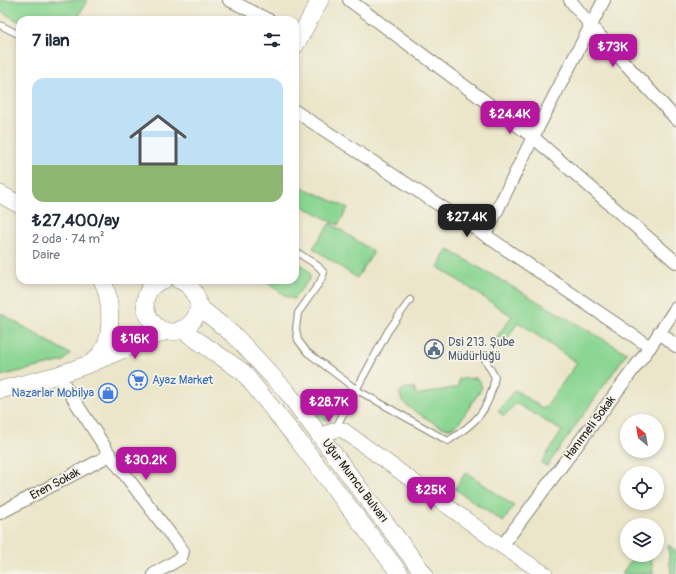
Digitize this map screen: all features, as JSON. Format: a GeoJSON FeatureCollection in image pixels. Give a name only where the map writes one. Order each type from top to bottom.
{"type":"FeatureCollection","features":[{"type":"Feature","properties":{"kind":"main road"},"geometry":{"type":"LineString","coordinates":[[299,35],[320,0]]}},
{"type":"Feature","properties":{"kind":"main road"},"geometry":{"type":"LineString","coordinates":[[0,194],[16,203]]}},
{"type":"Feature","properties":{"kind":"main road"},"geometry":{"type":"LineString","coordinates":[[92,363],[104,348],[109,327],[110,302],[104,284]]}},
{"type":"Feature","properties":{"kind":"main road","name":"Uğur Mumcu Bulvarı"},"geometry":{"type":"LineString","coordinates":[[157,284],[149,291],[146,299],[145,307],[152,322],[174,330],[243,372],[298,439],[400,574]]}},
{"type":"Feature","properties":{"kind":"main road","name":"Uğur Mumcu Bulvarı"},"geometry":{"type":"LineString","coordinates":[[185,284],[193,289],[197,302],[236,336],[327,433],[424,574]]}},
{"type":"Feature","properties":{"kind":"main road"},"geometry":{"type":"LineString","coordinates":[[0,390],[58,375],[92,363],[174,330],[193,320],[200,284]]}},
{"type":"Feature","properties":{"kind":"street"},"geometry":{"type":"LineString","coordinates":[[229,0],[261,16]]}},
{"type":"Feature","properties":{"kind":"street"},"geometry":{"type":"LineString","coordinates":[[349,0],[533,137],[676,262]]}},
{"type":"Feature","properties":{"kind":"street"},"geometry":{"type":"LineString","coordinates":[[570,0],[590,25],[676,119]]}},
{"type":"Feature","properties":{"kind":"street"},"geometry":{"type":"LineString","coordinates":[[485,236],[533,137],[604,0]]}},
{"type":"Feature","properties":{"kind":"street"},"geometry":{"type":"LineString","coordinates":[[299,114],[650,347]]}},
{"type":"Feature","properties":{"kind":"street","name":"Hanımeli Sokak"},"geometry":{"type":"LineString","coordinates":[[502,546],[650,347],[676,308]]}},
{"type":"Feature","properties":{"kind":"street"},"geometry":{"type":"LineString","coordinates":[[659,332],[676,346]]}},
{"type":"Feature","properties":{"kind":"street"},"geometry":{"type":"LineString","coordinates":[[58,375],[110,455],[183,551],[181,558],[154,574]]}},
{"type":"Feature","properties":{"kind":"street"},"geometry":{"type":"LineString","coordinates":[[327,433],[343,430],[502,546],[544,574]]}},
{"type":"Feature","properties":{"kind":"street","name":"Eren Sokak"},"geometry":{"type":"LineString","coordinates":[[0,513],[110,455]]}},
{"type":"Feature","properties":{"kind":"lane"},"geometry":{"type":"LineString","coordinates":[[0,25],[16,34]]}},
{"type":"Feature","properties":{"kind":"lane"},"geometry":{"type":"LineString","coordinates":[[299,254],[318,266],[324,273],[298,313],[296,329],[298,340],[306,352],[357,390],[448,441],[479,418],[492,394],[495,377],[484,358]]}},
{"type":"Feature","properties":{"kind":"lane"},"geometry":{"type":"LineString","coordinates":[[327,433],[357,390],[388,331],[410,300]]}},
{"type":"Feature","properties":{"kind":"green space"},"geometry":{"type":"Polygon","coordinates":[[[0,0],[87,0],[79,16],[16,16],[16,20],[0,11],[0,0]]]}},
{"type":"Feature","properties":{"kind":"green space"},"geometry":{"type":"Polygon","coordinates":[[[299,186],[348,208],[338,225],[299,204],[299,186]]]}},
{"type":"Feature","properties":{"kind":"green space"},"geometry":{"type":"Polygon","coordinates":[[[330,223],[374,252],[357,278],[313,248],[330,223]]]}},
{"type":"Feature","properties":{"kind":"green space"},"geometry":{"type":"Polygon","coordinates":[[[447,249],[627,353],[547,466],[541,463],[562,431],[516,403],[504,416],[498,411],[515,390],[544,409],[577,363],[518,322],[500,350],[491,345],[512,316],[438,267],[447,249]]]}},
{"type":"Feature","properties":{"kind":"green space"},"geometry":{"type":"Polygon","coordinates":[[[299,264],[308,270],[310,278],[294,299],[287,297],[269,284],[299,284],[299,264]]]}},
{"type":"Feature","properties":{"kind":"green space"},"geometry":{"type":"Polygon","coordinates":[[[0,313],[70,354],[64,361],[0,376],[0,313]]]}},
{"type":"Feature","properties":{"kind":"green space"},"geometry":{"type":"Polygon","coordinates":[[[476,378],[480,381],[482,388],[458,424],[449,428],[437,425],[407,406],[402,401],[400,396],[400,392],[403,389],[414,387],[416,395],[458,387],[459,379],[476,378]]]}},
{"type":"Feature","properties":{"kind":"green space"},"geometry":{"type":"Polygon","coordinates":[[[306,395],[329,408],[329,420],[319,418],[312,413],[301,397],[306,395]]]}},
{"type":"Feature","properties":{"kind":"green space"},"geometry":{"type":"Polygon","coordinates":[[[466,472],[514,506],[503,522],[455,489],[466,472]]]}},
{"type":"Feature","properties":{"kind":"green space"},"geometry":{"type":"Polygon","coordinates":[[[668,545],[676,551],[676,574],[671,574],[668,545]]]}},
{"type":"Feature","properties":{"kind":"green space"},"geometry":{"type":"Polygon","coordinates":[[[630,562],[652,562],[653,574],[622,574],[630,562]]]}},
{"type":"Feature","properties":{"kind":"place","name":"Dsi 213. Şube Müdürlüğü"},"geometry":{"type":"Point","coordinates":[434,349]}},
{"type":"Feature","properties":{"kind":"place","name":"Ayaz Market"},"geometry":{"type":"Point","coordinates":[138,380]}},
{"type":"Feature","properties":{"kind":"place","name":"Nazarlar Mobilya"},"geometry":{"type":"Point","coordinates":[108,393]}}]}
